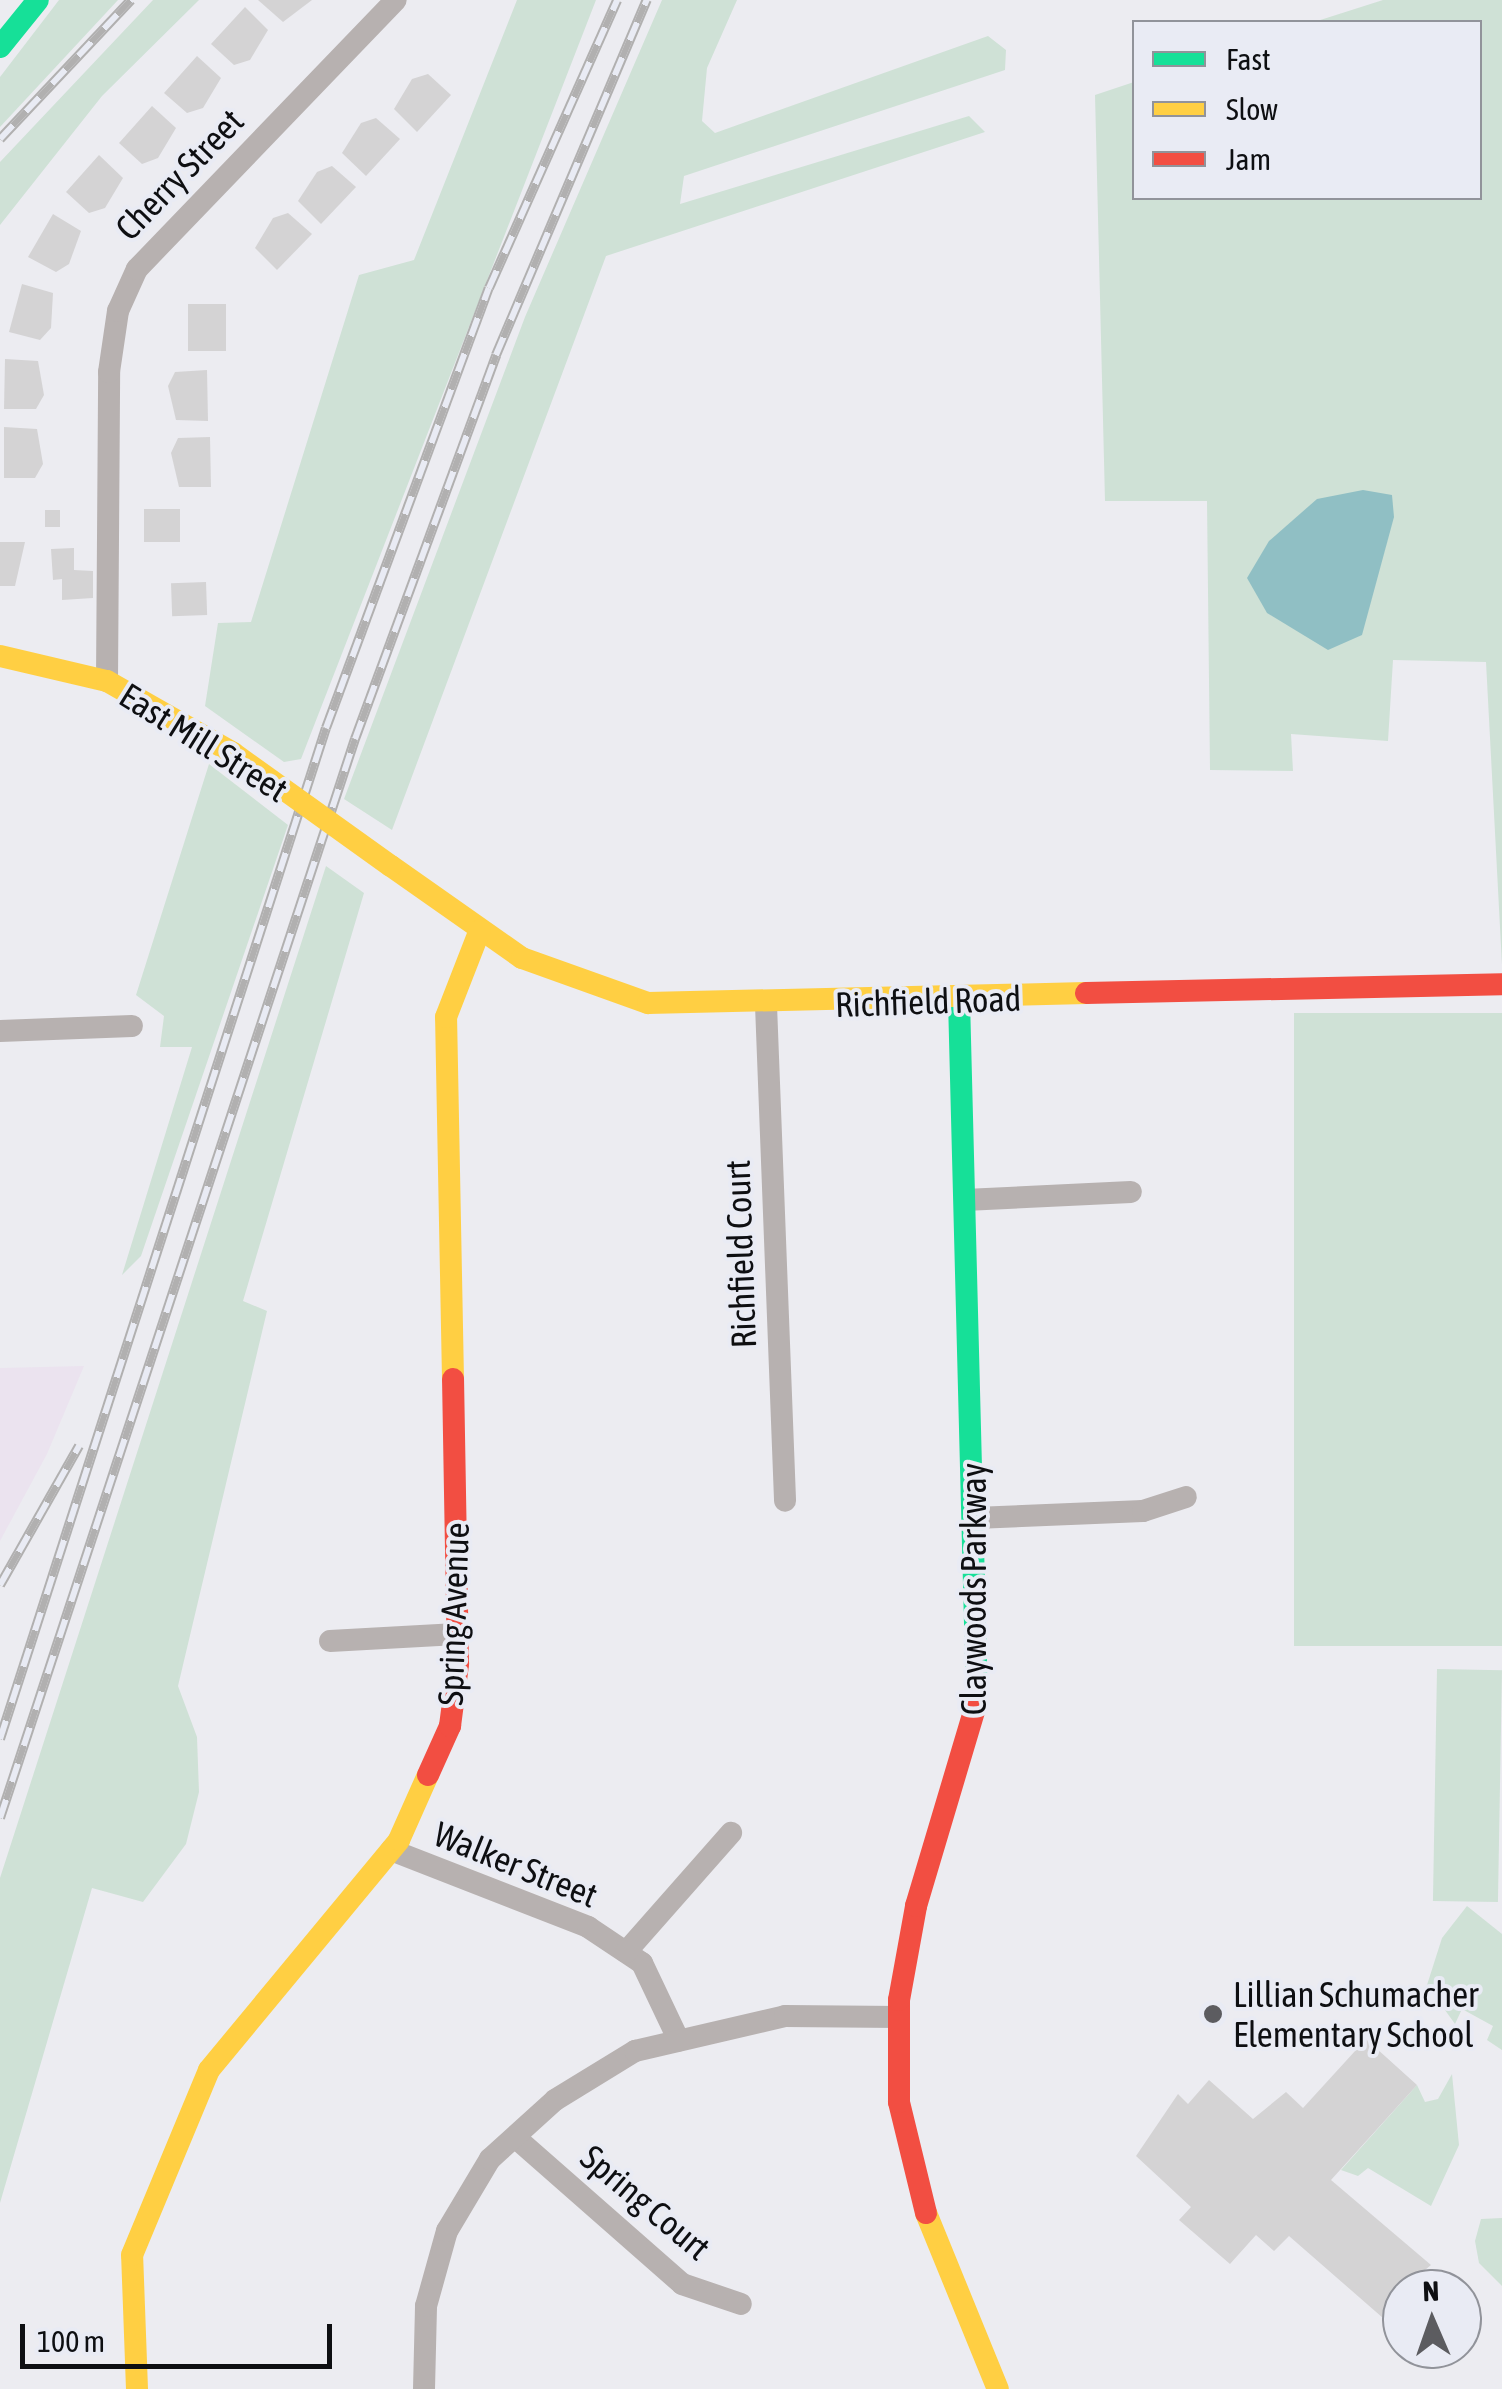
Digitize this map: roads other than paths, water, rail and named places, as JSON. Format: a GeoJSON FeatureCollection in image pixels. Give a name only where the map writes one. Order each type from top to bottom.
{"type":"FeatureCollection","features":[{"type":"Feature","properties":{"kind":"street"},"geometry":{"type":"LineString","coordinates":[[0,48],[38,0]]}},
{"type":"Feature","properties":{"kind":"street","name":"Cherry Street"},"geometry":{"type":"LineString","coordinates":[[107,681],[109,372],[124,297],[137,269],[396,0]]}},
{"type":"Feature","properties":{"kind":"street","name":"East Mill Street"},"geometry":{"type":"LineString","coordinates":[[0,656],[107,681],[233,754],[391,866]]}},
{"type":"Feature","properties":{"kind":"street","name":"Richfield Road"},"geometry":{"type":"LineString","coordinates":[[391,866],[480,930],[605,992],[648,1003],[766,1006],[1502,984]]}},
{"type":"Feature","properties":{"kind":"street","name":"Spring Avenue"},"geometry":{"type":"LineString","coordinates":[[137,2389],[132,2255],[209,2070],[391,1850],[430,1786],[450,1726],[457,1634],[446,1016],[480,930]]}},
{"type":"Feature","properties":{"kind":"street","name":"Claywoods Parkway"},"geometry":{"type":"LineString","coordinates":[[959,1000],[974,1518],[975,1725],[916,1906],[899,2018],[909,2165],[998,2389]]}},
{"type":"Feature","properties":{"kind":"street","name":"Richfield Court"},"geometry":{"type":"LineString","coordinates":[[766,1006],[785,1501]]}},
{"type":"Feature","properties":{"kind":"street"},"geometry":{"type":"LineString","coordinates":[[0,1030],[132,1026]]}},
{"type":"Feature","properties":{"kind":"street"},"geometry":{"type":"LineString","coordinates":[[965,1200],[1131,1192]]}},
{"type":"Feature","properties":{"kind":"street"},"geometry":{"type":"LineString","coordinates":[[974,1518],[1143,1512],[1186,1497]]}},
{"type":"Feature","properties":{"kind":"street"},"geometry":{"type":"LineString","coordinates":[[330,1640],[457,1634]]}},
{"type":"Feature","properties":{"kind":"street"},"geometry":{"type":"LineString","coordinates":[[626,1952],[732,1833]]}},
{"type":"Feature","properties":{"kind":"street","name":"Walker Street"},"geometry":{"type":"LineString","coordinates":[[391,1850],[588,1926],[642,1963],[679,2041]]}},
{"type":"Feature","properties":{"kind":"street"},"geometry":{"type":"LineString","coordinates":[[424,2389],[426,2306],[448,2231],[490,2159],[597,2070],[679,2041],[785,2016],[899,2018]]}},
{"type":"Feature","properties":{"kind":"street","name":"Spring Court"},"geometry":{"type":"LineString","coordinates":[[516,2138],[682,2284],[741,2304]]}},
{"type":"Feature","properties":{"kind":"water"},"geometry":{"type":"Polygon","coordinates":[[[1363,490],[1392,495],[1394,517],[1362,635],[1328,650],[1267,613],[1247,578],[1269,541],[1317,499],[1363,490]]]}},
{"type":"Feature","properties":{"kind":"railway"},"geometry":{"type":"LineString","coordinates":[[0,139],[131,0]]}},
{"type":"Feature","properties":{"kind":"railway"},"geometry":{"type":"LineString","coordinates":[[0,1739],[326,728],[489,288],[617,0]]}},
{"type":"Feature","properties":{"kind":"railway"},"geometry":{"type":"LineString","coordinates":[[0,1818],[355,739],[496,355],[647,0]]}},
{"type":"Feature","properties":{"kind":"railway"},"geometry":{"type":"LineString","coordinates":[[0,1585],[79,1446]]}},
{"type":"Feature","properties":{"kind":"place","name":"Lillian Schumacher Elementary School"},"geometry":{"type":"Point","coordinates":[1213,2014]}}]}
